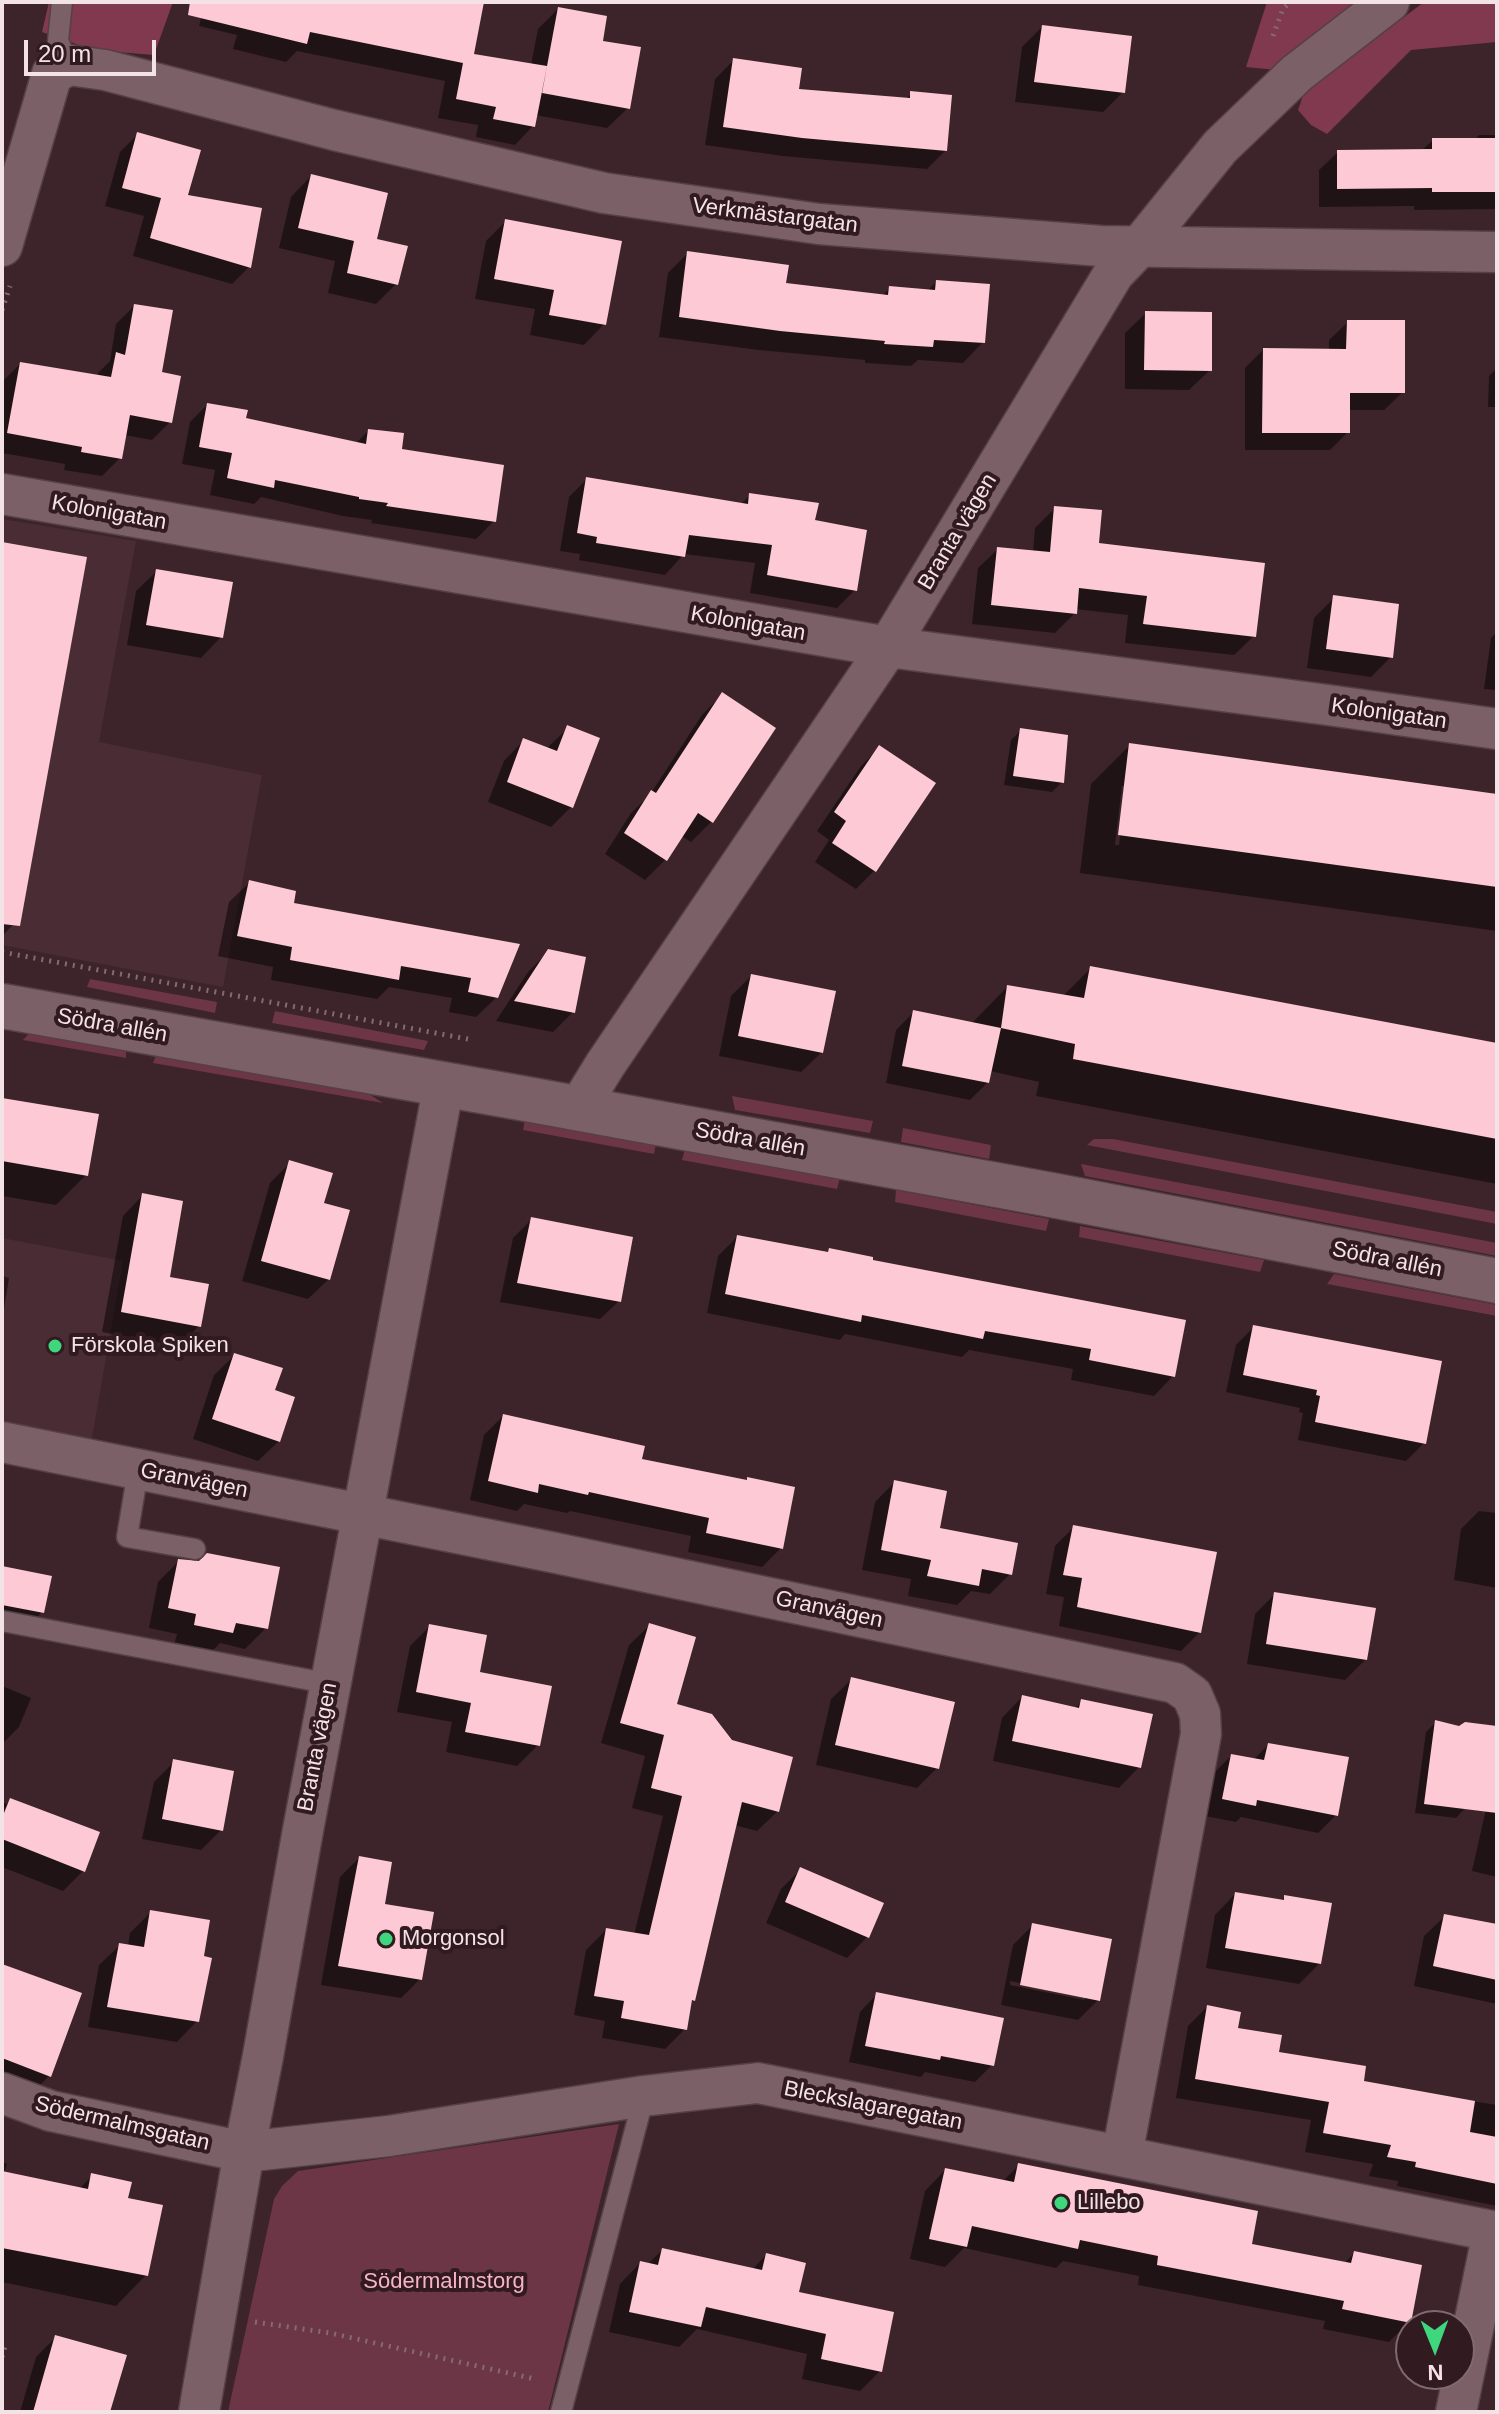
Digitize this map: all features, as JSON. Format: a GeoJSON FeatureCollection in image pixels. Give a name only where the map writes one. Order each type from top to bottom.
{"type":"FeatureCollection","features":[{"type":"Feature","properties":{"kind":"street","name":"Branta vägen"},"geometry":{"type":"LineString","coordinates":[[578,1109],[888,647],[1114,273],[1140,246],[1220,147],[1297,73],[1389,2]]}},
{"type":"Feature","properties":{"kind":"street"},"geometry":{"type":"LineString","coordinates":[[2,246],[52,74],[69,65]]}},
{"type":"Feature","properties":{"kind":"street","name":"Verkmästargatan"},"geometry":{"type":"LineString","coordinates":[[69,65],[105,70],[334,130],[604,193],[819,224],[1101,246],[1497,252]]}},
{"type":"Feature","properties":{"kind":"street","name":"Kolonigatan"},"geometry":{"type":"LineString","coordinates":[[2,494],[888,647],[1497,729]]}},
{"type":"Feature","properties":{"kind":"street","name":"Södra allén"},"geometry":{"type":"LineString","coordinates":[[2,1006],[1057,1196],[1497,1281]]}},
{"type":"Feature","properties":{"kind":"street","name":"Branta vägen"},"geometry":{"type":"LineString","coordinates":[[199,2412],[244,2152],[444,1084]]}},
{"type":"Feature","properties":{"kind":"street","name":"Granvägen"},"geometry":{"type":"LineString","coordinates":[[2,1442],[1175,1683],[1192,1695],[1200,1714],[1201,1734],[1122,2155]]}},
{"type":"Feature","properties":{"kind":"street","name":"Bleckslagaregatan"},"geometry":{"type":"LineString","coordinates":[[244,2152],[389,2136],[644,2096],[758,2083],[1495,2232]]}},
{"type":"Feature","properties":{"kind":"street","name":"Södermalmsgatan"},"geometry":{"type":"LineString","coordinates":[[2,2093],[51,2111],[244,2152]]}},
{"type":"Feature","properties":{"kind":"street"},"geometry":{"type":"LineString","coordinates":[[1456,2412],[1495,2232]]}},
{"type":"Feature","properties":{"kind":"lane"},"geometry":{"type":"LineString","coordinates":[[62,2],[58,41],[69,65]]}},
{"type":"Feature","properties":{"kind":"lane"},"geometry":{"type":"LineString","coordinates":[[138,1471],[127,1537],[195,1549]]}},
{"type":"Feature","properties":{"kind":"lane"},"geometry":{"type":"LineString","coordinates":[[2,1621],[331,1684]]}},
{"type":"Feature","properties":{"kind":"lane"},"geometry":{"type":"LineString","coordinates":[[561,2412],[644,2096]]}},
{"type":"Feature","properties":{"kind":"path"},"geometry":{"type":"LineString","coordinates":[[254,2322],[330,2333],[568,2386]]}},
{"type":"Feature","properties":{"kind":"path"},"geometry":{"type":"LineString","coordinates":[[2,2357],[6,2342]]}},
{"type":"Feature","properties":{"kind":"shaded area"},"geometry":{"type":"Polygon","coordinates":[[[49,2],[173,2],[154,55],[93,50],[42,32],[49,2]]]}},
{"type":"Feature","properties":{"kind":"shaded area"},"geometry":{"type":"Polygon","coordinates":[[[1267,2],[1361,2],[1277,70],[1246,67],[1267,2]]]}},
{"type":"Feature","properties":{"kind":"shaded area"},"geometry":{"type":"Polygon","coordinates":[[[1424,2],[1497,2],[1497,42],[1411,50],[1327,134],[1311,125],[1298,110],[1304,93],[1424,2]]]}},
{"type":"Feature","properties":{"kind":"shaded area"},"geometry":{"type":"Polygon","coordinates":[[[2,519],[136,541],[99,742],[262,775],[223,987],[2,945],[2,519]]]}},
{"type":"Feature","properties":{"kind":"shaded area","name":"Förskola Spiken"},"geometry":{"type":"Polygon","coordinates":[[[2,1238],[123,1261],[90,1449],[2,1430],[2,1238]]]}},
{"type":"Feature","properties":{"kind":"green space"},"geometry":{"type":"Polygon","coordinates":[[[90,979],[217,1002],[215,1013],[87,987],[90,979]]]}},
{"type":"Feature","properties":{"kind":"green space"},"geometry":{"type":"Polygon","coordinates":[[[275,1011],[428,1041],[424,1050],[272,1023],[275,1011]]]}},
{"type":"Feature","properties":{"kind":"green space"},"geometry":{"type":"Polygon","coordinates":[[[33,1029],[126,1046],[126,1058],[23,1040],[33,1029]]]}},
{"type":"Feature","properties":{"kind":"green space"},"geometry":{"type":"Polygon","coordinates":[[[157,1053],[358,1087],[383,1103],[153,1063],[157,1053]]]}},
{"type":"Feature","properties":{"kind":"green space"},"geometry":{"type":"Polygon","coordinates":[[[732,1096],[873,1121],[870,1133],[735,1110],[732,1096]]]}},
{"type":"Feature","properties":{"kind":"green space"},"geometry":{"type":"Polygon","coordinates":[[[525,1119],[656,1144],[654,1154],[523,1130],[525,1119]]]}},
{"type":"Feature","properties":{"kind":"green space"},"geometry":{"type":"Polygon","coordinates":[[[903,1128],[991,1145],[989,1159],[901,1142],[903,1128]]]}},
{"type":"Feature","properties":{"kind":"green space"},"geometry":{"type":"Polygon","coordinates":[[[1094,1139],[1113,1139],[1497,1212],[1497,1224],[1087,1145],[1094,1139]]]}},
{"type":"Feature","properties":{"kind":"green space"},"geometry":{"type":"Polygon","coordinates":[[[685,1149],[840,1178],[837,1189],[682,1160],[685,1149]]]}},
{"type":"Feature","properties":{"kind":"green space"},"geometry":{"type":"Polygon","coordinates":[[[1081,1164],[1497,1243],[1497,1256],[1085,1176],[1081,1164]]]}},
{"type":"Feature","properties":{"kind":"green space"},"geometry":{"type":"Polygon","coordinates":[[[896,1190],[1049,1219],[1046,1231],[895,1202],[896,1190]]]}},
{"type":"Feature","properties":{"kind":"green space"},"geometry":{"type":"Polygon","coordinates":[[[1080,1226],[1264,1260],[1260,1272],[1079,1237],[1080,1226]]]}},
{"type":"Feature","properties":{"kind":"green space"},"geometry":{"type":"Polygon","coordinates":[[[1334,1274],[1497,1305],[1497,1316],[1327,1284],[1334,1274]]]}},
{"type":"Feature","properties":{"kind":"green space","name":"Södermalmstorg"},"geometry":{"type":"Polygon","coordinates":[[[619,2124],[548,2412],[228,2412],[274,2199],[298,2171],[619,2124]]]}},
{"type":"Feature","properties":{"kind":"building"},"geometry":{"type":"Polygon","coordinates":[[[190,2],[484,2],[474,54],[547,66],[535,127],[493,119],[496,107],[456,99],[463,63],[310,32],[307,44],[188,15],[190,2]]]}},
{"type":"Feature","properties":{"kind":"building"},"geometry":{"type":"Polygon","coordinates":[[[558,7],[607,16],[603,41],[641,47],[630,109],[542,93],[558,7]]]}},
{"type":"Feature","properties":{"kind":"building"},"geometry":{"type":"Polygon","coordinates":[[[1042,25],[1132,36],[1125,93],[1034,82],[1042,25]]]}},
{"type":"Feature","properties":{"kind":"building"},"geometry":{"type":"Polygon","coordinates":[[[733,58],[802,68],[799,89],[910,98],[910,91],[952,95],[947,151],[802,138],[723,127],[733,58]]]}},
{"type":"Feature","properties":{"kind":"building"},"geometry":{"type":"Polygon","coordinates":[[[137,132],[201,150],[188,195],[262,208],[251,268],[150,238],[161,198],[122,188],[137,132]]]}},
{"type":"Feature","properties":{"kind":"building"},"geometry":{"type":"Polygon","coordinates":[[[1432,138],[1497,138],[1497,192],[1432,192],[1432,188],[1337,189],[1337,150],[1432,149],[1432,138]]]}},
{"type":"Feature","properties":{"kind":"building"},"geometry":{"type":"Polygon","coordinates":[[[311,174],[388,193],[377,239],[408,246],[398,285],[347,273],[354,241],[298,228],[311,174]]]}},
{"type":"Feature","properties":{"kind":"building"},"geometry":{"type":"Polygon","coordinates":[[[505,219],[622,241],[606,325],[549,315],[554,290],[494,279],[505,219]]]}},
{"type":"Feature","properties":{"kind":"building"},"geometry":{"type":"Polygon","coordinates":[[[687,251],[789,265],[786,283],[888,295],[889,286],[935,290],[936,280],[990,284],[985,343],[934,340],[933,347],[884,344],[885,341],[679,317],[687,251]]]}},
{"type":"Feature","properties":{"kind":"building"},"geometry":{"type":"Polygon","coordinates":[[[134,304],[173,310],[162,372],[181,376],[172,423],[130,415],[122,459],[81,452],[82,447],[7,433],[20,362],[111,377],[116,352],[125,355],[134,304]]]}},
{"type":"Feature","properties":{"kind":"building"},"geometry":{"type":"Polygon","coordinates":[[[1145,311],[1212,312],[1212,371],[1144,370],[1145,311]]]}},
{"type":"Feature","properties":{"kind":"building"},"geometry":{"type":"Polygon","coordinates":[[[1347,320],[1405,320],[1405,393],[1350,393],[1350,433],[1262,433],[1263,348],[1346,349],[1347,320]]]}},
{"type":"Feature","properties":{"kind":"building"},"geometry":{"type":"Polygon","coordinates":[[[207,403],[248,410],[246,418],[366,444],[368,429],[404,433],[402,449],[504,465],[496,522],[386,506],[388,503],[275,480],[274,488],[227,478],[232,453],[199,447],[207,403]]]}},
{"type":"Feature","properties":{"kind":"building"},"geometry":{"type":"Polygon","coordinates":[[[586,477],[748,504],[749,493],[819,503],[815,520],[867,530],[857,591],[767,575],[772,545],[689,535],[685,557],[596,543],[597,537],[577,533],[586,477]]]}},
{"type":"Feature","properties":{"kind":"building"},"geometry":{"type":"Polygon","coordinates":[[[1054,506],[1102,510],[1099,543],[1265,563],[1256,637],[1143,624],[1147,596],[1079,588],[1077,614],[991,605],[997,547],[1050,552],[1054,506]]]}},
{"type":"Feature","properties":{"kind":"building"},"geometry":{"type":"Polygon","coordinates":[[[2,542],[87,557],[20,926],[2,924],[2,542]]]}},
{"type":"Feature","properties":{"kind":"building"},"geometry":{"type":"Polygon","coordinates":[[[156,569],[233,582],[223,638],[146,625],[156,569]]]}},
{"type":"Feature","properties":{"kind":"building"},"geometry":{"type":"Polygon","coordinates":[[[1333,595],[1399,604],[1393,658],[1326,649],[1333,595]]]}},
{"type":"Feature","properties":{"kind":"building"},"geometry":{"type":"Polygon","coordinates":[[[722,692],[776,728],[713,823],[698,813],[667,861],[624,833],[651,790],[656,793],[722,692]]]}},
{"type":"Feature","properties":{"kind":"building"},"geometry":{"type":"Polygon","coordinates":[[[567,725],[600,738],[573,808],[507,782],[523,738],[557,751],[567,725]]]}},
{"type":"Feature","properties":{"kind":"building"},"geometry":{"type":"Polygon","coordinates":[[[1020,728],[1068,735],[1064,783],[1013,776],[1020,728]]]}},
{"type":"Feature","properties":{"kind":"building"},"geometry":{"type":"Polygon","coordinates":[[[1129,743],[1497,794],[1497,887],[1118,835],[1129,743]]]}},
{"type":"Feature","properties":{"kind":"building"},"geometry":{"type":"Polygon","coordinates":[[[879,745],[936,783],[876,872],[832,843],[846,821],[834,812],[879,745]]]}},
{"type":"Feature","properties":{"kind":"building"},"geometry":{"type":"Polygon","coordinates":[[[249,880],[296,891],[294,903],[520,944],[498,998],[468,992],[471,978],[401,966],[399,980],[290,960],[292,947],[237,936],[249,880]]]}},
{"type":"Feature","properties":{"kind":"building"},"geometry":{"type":"Polygon","coordinates":[[[548,949],[586,957],[575,1013],[514,1001],[548,949]]]}},
{"type":"Feature","properties":{"kind":"building"},"geometry":{"type":"Polygon","coordinates":[[[1090,966],[1497,1043],[1497,1139],[1073,1059],[1075,1044],[1001,1028],[1007,985],[1084,998],[1090,966]]]}},
{"type":"Feature","properties":{"kind":"building"},"geometry":{"type":"Polygon","coordinates":[[[751,974],[836,991],[823,1053],[738,1036],[751,974]]]}},
{"type":"Feature","properties":{"kind":"building"},"geometry":{"type":"Polygon","coordinates":[[[913,1010],[1001,1028],[989,1083],[902,1066],[913,1010]]]}},
{"type":"Feature","properties":{"kind":"building"},"geometry":{"type":"Polygon","coordinates":[[[2,1098],[99,1114],[88,1176],[2,1161],[2,1098]]]}},
{"type":"Feature","properties":{"kind":"building"},"geometry":{"type":"Polygon","coordinates":[[[289,1160],[333,1173],[324,1203],[350,1210],[330,1280],[261,1261],[289,1160]]]}},
{"type":"Feature","properties":{"kind":"building"},"geometry":{"type":"Polygon","coordinates":[[[142,1193],[183,1201],[170,1277],[209,1284],[201,1327],[121,1312],[142,1193]]]}},
{"type":"Feature","properties":{"kind":"building"},"geometry":{"type":"Polygon","coordinates":[[[531,1217],[633,1237],[621,1302],[517,1283],[531,1217]]]}},
{"type":"Feature","properties":{"kind":"building"},"geometry":{"type":"Polygon","coordinates":[[[737,1235],[828,1252],[829,1248],[873,1257],[873,1260],[1186,1320],[1175,1377],[1089,1360],[1091,1349],[985,1331],[983,1339],[862,1315],[861,1322],[725,1294],[737,1235]]]}},
{"type":"Feature","properties":{"kind":"building"},"geometry":{"type":"Polygon","coordinates":[[[1253,1325],[1442,1361],[1426,1444],[1315,1422],[1320,1396],[1316,1395],[1317,1390],[1243,1375],[1253,1325]]]}},
{"type":"Feature","properties":{"kind":"building"},"geometry":{"type":"Polygon","coordinates":[[[234,1353],[283,1368],[275,1390],[295,1397],[280,1442],[212,1419],[234,1353]]]}},
{"type":"Feature","properties":{"kind":"building"},"geometry":{"type":"Polygon","coordinates":[[[503,1414],[645,1446],[642,1459],[795,1487],[783,1549],[706,1533],[709,1518],[589,1492],[588,1495],[539,1484],[538,1493],[488,1481],[503,1414]]]}},
{"type":"Feature","properties":{"kind":"building"},"geometry":{"type":"Polygon","coordinates":[[[894,1480],[947,1491],[940,1528],[1018,1543],[1012,1575],[982,1569],[979,1586],[927,1576],[931,1560],[881,1550],[894,1480]]]}},
{"type":"Feature","properties":{"kind":"building"},"geometry":{"type":"Polygon","coordinates":[[[1073,1525],[1217,1552],[1201,1633],[1077,1607],[1082,1578],[1063,1575],[1073,1525]]]}},
{"type":"Feature","properties":{"kind":"building"},"geometry":{"type":"Polygon","coordinates":[[[207,1553],[280,1567],[268,1629],[236,1623],[233,1633],[194,1625],[196,1614],[168,1608],[178,1559],[199,1561],[207,1553]]]}},
{"type":"Feature","properties":{"kind":"building"},"geometry":{"type":"Polygon","coordinates":[[[2,1566],[52,1576],[44,1613],[2,1605],[2,1566]]]}},
{"type":"Feature","properties":{"kind":"building"},"geometry":{"type":"Polygon","coordinates":[[[1274,1592],[1376,1608],[1367,1660],[1266,1644],[1274,1592]]]}},
{"type":"Feature","properties":{"kind":"building"},"geometry":{"type":"Polygon","coordinates":[[[649,1623],[696,1637],[677,1704],[712,1714],[732,1740],[793,1757],[779,1812],[742,1802],[687,2030],[621,2018],[624,2001],[594,1996],[606,1928],[649,1935],[682,1796],[651,1788],[664,1735],[620,1723],[649,1623]]]}},
{"type":"Feature","properties":{"kind":"building"},"geometry":{"type":"Polygon","coordinates":[[[429,1624],[487,1635],[480,1672],[552,1686],[540,1746],[465,1732],[471,1703],[416,1692],[429,1624]]]}},
{"type":"Feature","properties":{"kind":"building"},"geometry":{"type":"Polygon","coordinates":[[[851,1677],[955,1702],[939,1769],[835,1745],[851,1677]]]}},
{"type":"Feature","properties":{"kind":"building"},"geometry":{"type":"Polygon","coordinates":[[[1022,1695],[1079,1708],[1081,1699],[1153,1714],[1141,1768],[1012,1741],[1022,1695]]]}},
{"type":"Feature","properties":{"kind":"building"},"geometry":{"type":"Polygon","coordinates":[[[1435,1720],[1459,1726],[1465,1722],[1497,1726],[1497,1813],[1424,1804],[1435,1720]]]}},
{"type":"Feature","properties":{"kind":"building"},"geometry":{"type":"Polygon","coordinates":[[[1268,1743],[1349,1757],[1338,1816],[1257,1800],[1256,1806],[1222,1799],[1231,1754],[1264,1760],[1268,1743]]]}},
{"type":"Feature","properties":{"kind":"building"},"geometry":{"type":"Polygon","coordinates":[[[173,1759],[234,1771],[223,1831],[162,1819],[173,1759]]]}},
{"type":"Feature","properties":{"kind":"building"},"geometry":{"type":"Polygon","coordinates":[[[10,1798],[100,1832],[85,1872],[2,1839],[2,1818],[10,1798]]]}},
{"type":"Feature","properties":{"kind":"building","name":"Morgonsol"},"geometry":{"type":"Polygon","coordinates":[[[359,1856],[392,1862],[385,1904],[434,1912],[422,1980],[338,1966],[359,1856]]]}},
{"type":"Feature","properties":{"kind":"building"},"geometry":{"type":"Polygon","coordinates":[[[800,1867],[884,1903],[869,1938],[785,1902],[800,1867]]]}},
{"type":"Feature","properties":{"kind":"building"},"geometry":{"type":"Polygon","coordinates":[[[1235,1892],[1284,1900],[1284,1895],[1332,1903],[1321,1964],[1225,1948],[1235,1892]]]}},
{"type":"Feature","properties":{"kind":"building"},"geometry":{"type":"Polygon","coordinates":[[[150,1910],[210,1920],[204,1956],[212,1958],[199,2022],[107,2007],[119,1943],[144,1947],[150,1910]]]}},
{"type":"Feature","properties":{"kind":"building"},"geometry":{"type":"Polygon","coordinates":[[[1444,1914],[1497,1924],[1497,1980],[1433,1966],[1444,1914]]]}},
{"type":"Feature","properties":{"kind":"building"},"geometry":{"type":"Polygon","coordinates":[[[1032,1923],[1112,1939],[1100,2001],[1020,1985],[1032,1923]]]}},
{"type":"Feature","properties":{"kind":"building"},"geometry":{"type":"Polygon","coordinates":[[[2,1964],[82,1993],[51,2077],[2,2058],[2,1964]]]}},
{"type":"Feature","properties":{"kind":"building"},"geometry":{"type":"Polygon","coordinates":[[[876,1992],[1004,2018],[994,2066],[865,2046],[876,1992]]]}},
{"type":"Feature","properties":{"kind":"building"},"geometry":{"type":"Polygon","coordinates":[[[1207,2005],[1241,2012],[1238,2028],[1282,2035],[1279,2052],[1366,2066],[1364,2081],[1475,2101],[1470,2132],[1497,2137],[1497,2184],[1415,2167],[1416,2162],[1387,2157],[1391,2145],[1323,2133],[1329,2102],[1195,2079],[1207,2005]]]}},
{"type":"Feature","properties":{"kind":"building"},"geometry":{"type":"Polygon","coordinates":[[[1018,2163],[1258,2211],[1252,2244],[1351,2263],[1354,2251],[1422,2265],[1413,2310],[1395,2310],[1395,2320],[1342,2309],[1344,2301],[1157,2265],[1158,2256],[1080,2240],[1078,2249],[972,2226],[967,2247],[929,2239],[945,2168],[1014,2182],[1018,2163]]]}},
{"type":"Feature","properties":{"kind":"building"},"geometry":{"type":"Polygon","coordinates":[[[2,2171],[88,2189],[91,2173],[132,2182],[128,2198],[163,2205],[148,2276],[2,2248],[2,2171]]]}},
{"type":"Feature","properties":{"kind":"building"},"geometry":{"type":"Polygon","coordinates":[[[662,2248],[762,2270],[766,2253],[806,2263],[799,2292],[894,2312],[882,2372],[821,2359],[826,2334],[706,2307],[701,2327],[629,2312],[640,2261],[658,2265],[662,2248]]]}},
{"type":"Feature","properties":{"kind":"building"},"geometry":{"type":"Polygon","coordinates":[[[55,2335],[127,2355],[110,2412],[33,2412],[55,2335]]]}},
{"type":"Feature","properties":{"kind":"place","name":"Förskola Spiken"},"geometry":{"type":"Point","coordinates":[55,1346]}},
{"type":"Feature","properties":{"kind":"place","name":"Morgonsol"},"geometry":{"type":"Point","coordinates":[386,1939]}},
{"type":"Feature","properties":{"kind":"place","name":"Lillebo"},"geometry":{"type":"Point","coordinates":[1061,2203]}}]}
